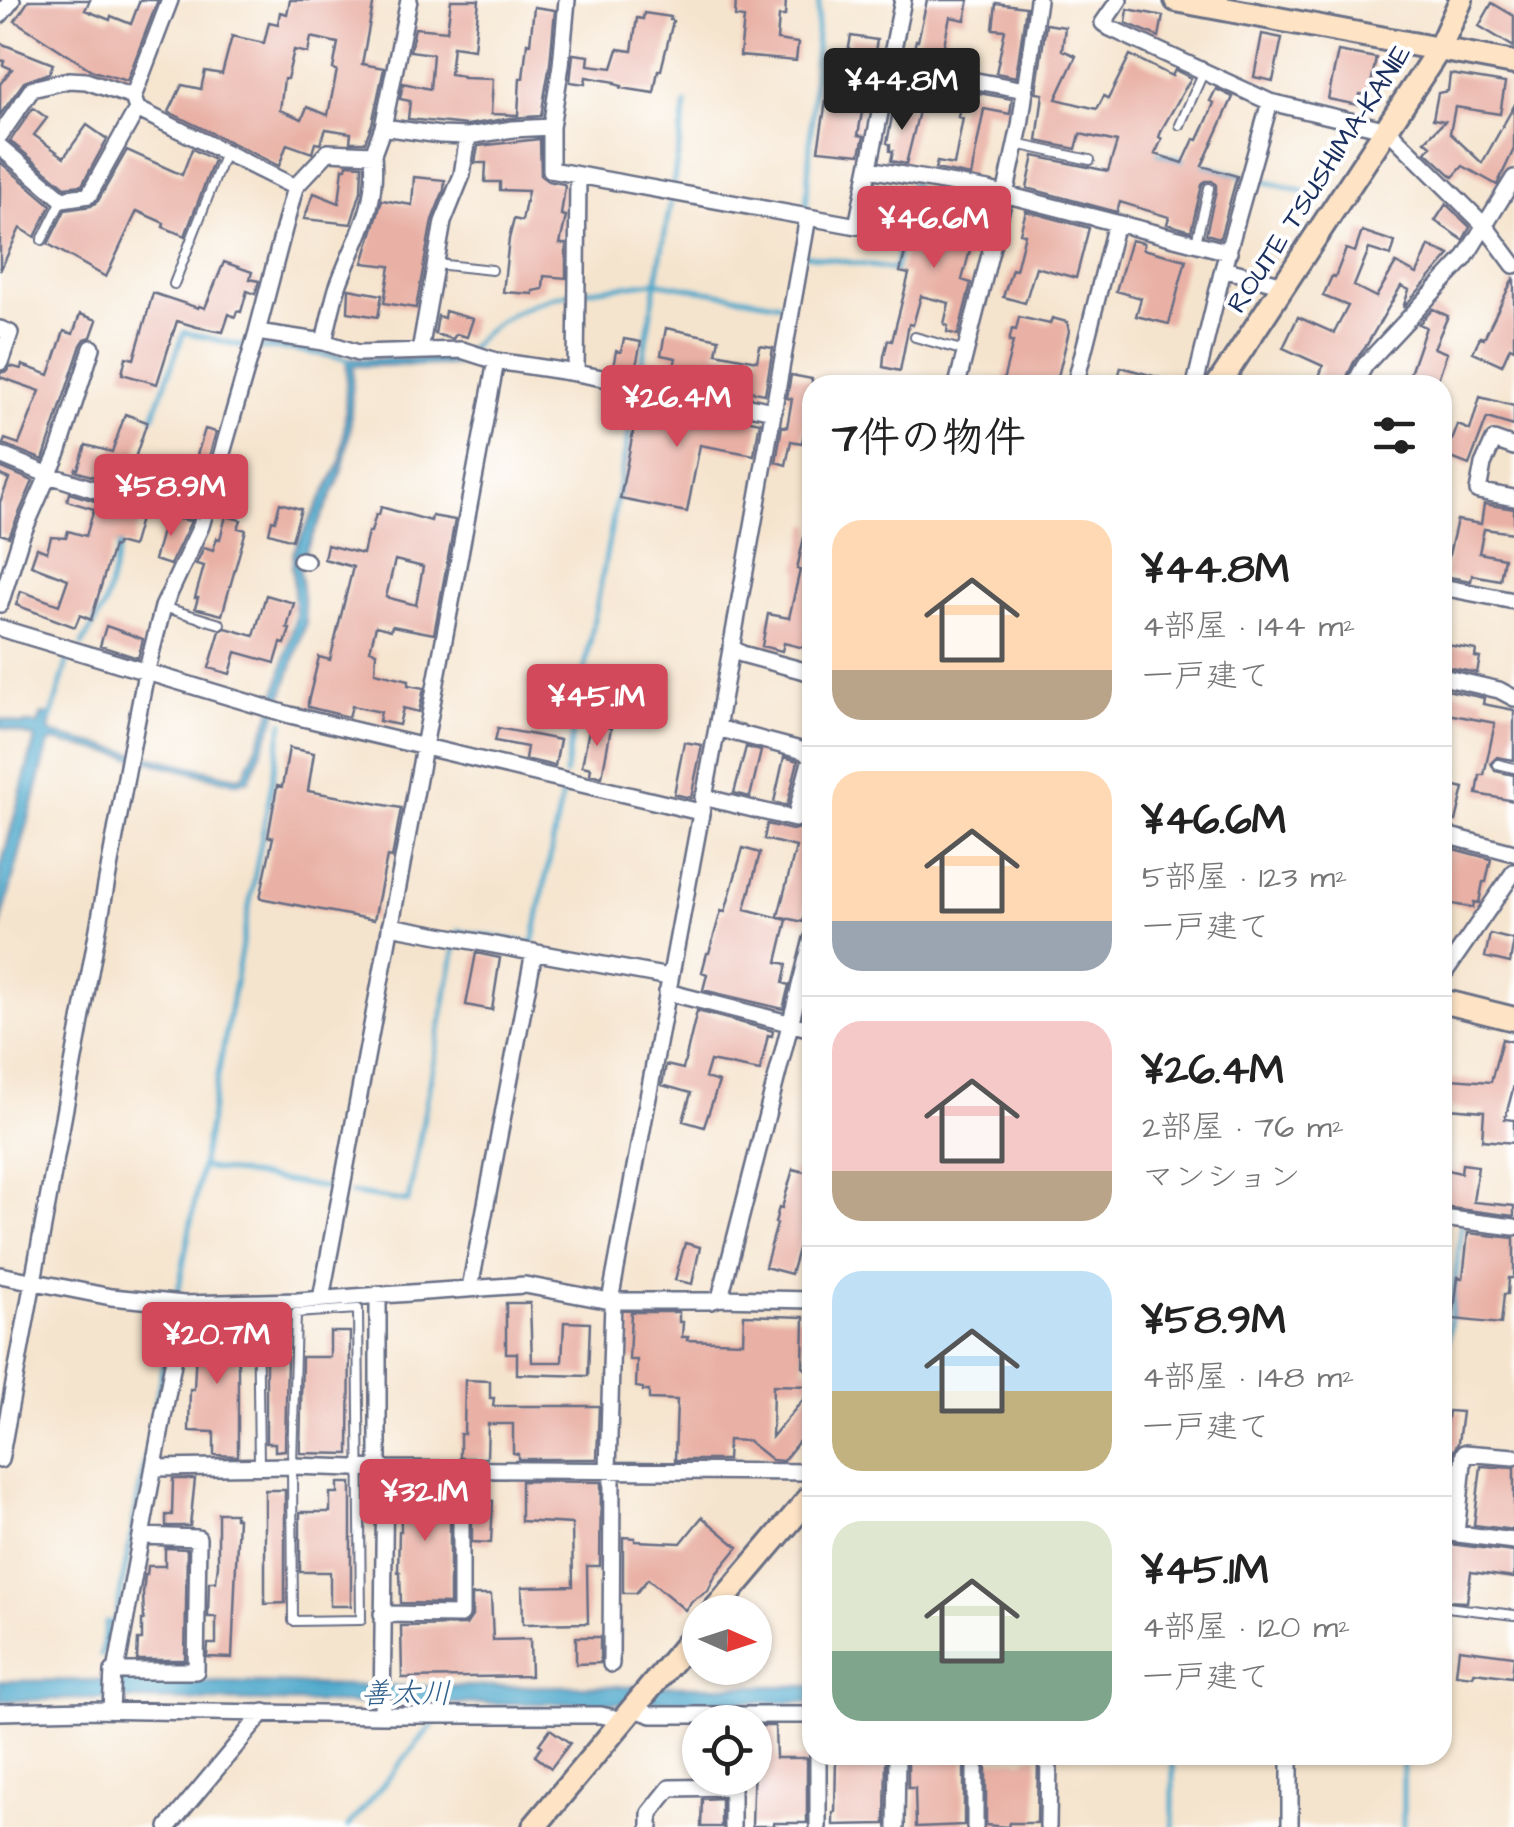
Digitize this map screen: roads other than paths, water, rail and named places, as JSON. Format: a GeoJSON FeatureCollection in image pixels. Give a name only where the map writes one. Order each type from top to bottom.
{"type":"FeatureCollection","features":[{"type":"Feature","properties":{"kind":"main road"},"geometry":{"type":"LineString","coordinates":[[1176,0],[1210,3],[1514,63]]}},
{"type":"Feature","properties":{"kind":"main road","name":"ROUTE TSUSHIMA-KANIE"},"geometry":{"type":"LineString","coordinates":[[1225,375],[1388,130],[1439,49],[1461,0]]}},
{"type":"Feature","properties":{"kind":"main road"},"geometry":{"type":"LineString","coordinates":[[1452,1004],[1514,1019]]}},
{"type":"Feature","properties":{"kind":"main road"},"geometry":{"type":"LineString","coordinates":[[728,1595],[802,1508]]}},
{"type":"Feature","properties":{"kind":"main road"},"geometry":{"type":"LineString","coordinates":[[534,1827],[682,1649]]}},
{"type":"Feature","properties":{"kind":"street"},"geometry":{"type":"LineString","coordinates":[[0,15],[12,0]]}},
{"type":"Feature","properties":{"kind":"street"},"geometry":{"type":"LineString","coordinates":[[0,147],[62,199],[88,195],[135,103],[170,0]]}},
{"type":"Feature","properties":{"kind":"street"},"geometry":{"type":"LineString","coordinates":[[324,342],[338,288],[371,206],[373,154],[383,127],[409,0]]}},
{"type":"Feature","properties":{"kind":"street"},"geometry":{"type":"LineString","coordinates":[[567,0],[551,170],[857,226],[902,0]]}},
{"type":"Feature","properties":{"kind":"street"},"geometry":{"type":"LineString","coordinates":[[960,375],[1006,195],[1038,0]]}},
{"type":"Feature","properties":{"kind":"street"},"geometry":{"type":"LineString","coordinates":[[1118,0],[1103,23],[1128,36],[1270,102],[1388,130],[1485,226],[1514,265]]}},
{"type":"Feature","properties":{"kind":"street"},"geometry":{"type":"LineString","coordinates":[[890,64],[1025,90]]}},
{"type":"Feature","properties":{"kind":"street"},"geometry":{"type":"LineString","coordinates":[[0,135],[32,89],[69,80],[86,82],[135,103],[295,187]]}},
{"type":"Feature","properties":{"kind":"street"},"geometry":{"type":"LineString","coordinates":[[1196,375],[1270,102]]}},
{"type":"Feature","properties":{"kind":"street"},"geometry":{"type":"LineString","coordinates":[[383,127],[468,136],[552,128]]}},
{"type":"Feature","properties":{"kind":"street"},"geometry":{"type":"LineString","coordinates":[[420,351],[443,222],[462,176],[468,136]]}},
{"type":"Feature","properties":{"kind":"street"},"geometry":{"type":"LineString","coordinates":[[0,1460],[130,754],[164,607],[201,526],[258,332],[295,187],[328,152],[373,154]]}},
{"type":"Feature","properties":{"kind":"street"},"geometry":{"type":"LineString","coordinates":[[869,168],[1006,195],[1228,252]]}},
{"type":"Feature","properties":{"kind":"street"},"geometry":{"type":"LineString","coordinates":[[576,373],[578,176]]}},
{"type":"Feature","properties":{"kind":"street"},"geometry":{"type":"LineString","coordinates":[[1360,375],[1464,258],[1514,178]]}},
{"type":"Feature","properties":{"kind":"street"},"geometry":{"type":"LineString","coordinates":[[610,1664],[612,1301],[808,217]]}},
{"type":"Feature","properties":{"kind":"street"},"geometry":{"type":"LineString","coordinates":[[1077,375],[1116,224]]}},
{"type":"Feature","properties":{"kind":"street"},"geometry":{"type":"LineString","coordinates":[[1223,269],[1284,286]]}},
{"type":"Feature","properties":{"kind":"street"},"geometry":{"type":"LineString","coordinates":[[0,329],[10,333],[0,362]]}},
{"type":"Feature","properties":{"kind":"street"},"geometry":{"type":"LineString","coordinates":[[258,332],[324,342],[358,359],[420,351],[469,352],[496,361],[774,410]]}},
{"type":"Feature","properties":{"kind":"street"},"geometry":{"type":"LineString","coordinates":[[0,604],[22,537],[50,476],[92,348]]}},
{"type":"Feature","properties":{"kind":"street"},"geometry":{"type":"LineString","coordinates":[[320,1299],[496,361]]}},
{"type":"Feature","properties":{"kind":"street"},"geometry":{"type":"LineString","coordinates":[[1514,448],[1494,440],[1483,464],[1478,491],[1514,498]]}},
{"type":"Feature","properties":{"kind":"street"},"geometry":{"type":"LineString","coordinates":[[0,454],[50,476],[122,498],[205,512]]}},
{"type":"Feature","properties":{"kind":"street"},"geometry":{"type":"LineString","coordinates":[[1452,590],[1514,601]]}},
{"type":"Feature","properties":{"kind":"street"},"geometry":{"type":"LineString","coordinates":[[0,628],[275,711],[423,748],[701,805],[795,819],[802,794]]}},
{"type":"Feature","properties":{"kind":"street"},"geometry":{"type":"LineString","coordinates":[[731,647],[742,654],[802,669]]}},
{"type":"Feature","properties":{"kind":"street"},"geometry":{"type":"LineString","coordinates":[[1452,679],[1499,690],[1514,698]]}},
{"type":"Feature","properties":{"kind":"street"},"geometry":{"type":"LineString","coordinates":[[717,728],[802,750]]}},
{"type":"Feature","properties":{"kind":"street"},"geometry":{"type":"LineString","coordinates":[[1452,836],[1514,852]]}},
{"type":"Feature","properties":{"kind":"street"},"geometry":{"type":"LineString","coordinates":[[1452,962],[1514,872]]}},
{"type":"Feature","properties":{"kind":"street"},"geometry":{"type":"LineString","coordinates":[[390,926],[534,952],[668,984],[802,1026]]}},
{"type":"Feature","properties":{"kind":"street"},"geometry":{"type":"LineString","coordinates":[[470,1288],[534,952]]}},
{"type":"Feature","properties":{"kind":"street"},"geometry":{"type":"LineString","coordinates":[[720,1298],[802,979]]}},
{"type":"Feature","properties":{"kind":"street"},"geometry":{"type":"LineString","coordinates":[[1452,1219],[1514,1227]]}},
{"type":"Feature","properties":{"kind":"street"},"geometry":{"type":"LineString","coordinates":[[0,1276],[111,1298],[184,1304],[525,1285],[612,1301],[802,1300]]}},
{"type":"Feature","properties":{"kind":"street"},"geometry":{"type":"LineString","coordinates":[[378,1294],[378,1462],[385,1469],[383,1712]]}},
{"type":"Feature","properties":{"kind":"street"},"geometry":{"type":"LineString","coordinates":[[142,1536],[198,1538],[196,1671],[116,1671],[184,1304]]}},
{"type":"Feature","properties":{"kind":"street"},"geometry":{"type":"LineString","coordinates":[[1452,1517],[1464,1453],[1514,1457]]}},
{"type":"Feature","properties":{"kind":"street"},"geometry":{"type":"LineString","coordinates":[[154,1468],[802,1472]]}},
{"type":"Feature","properties":{"kind":"street"},"geometry":{"type":"LineString","coordinates":[[382,1614],[461,1615],[461,1470]]}},
{"type":"Feature","properties":{"kind":"street"},"geometry":{"type":"LineString","coordinates":[[1452,1533],[1514,1541]]}},
{"type":"Feature","properties":{"kind":"street"},"geometry":{"type":"LineString","coordinates":[[111,1708],[113,1673]]}},
{"type":"Feature","properties":{"kind":"street"},"geometry":{"type":"LineString","coordinates":[[0,1712],[111,1708],[682,1716]]}},
{"type":"Feature","properties":{"kind":"street"},"geometry":{"type":"LineString","coordinates":[[168,1827],[264,1712]]}},
{"type":"Feature","properties":{"kind":"street"},"geometry":{"type":"LineString","coordinates":[[772,1717],[802,1716]]}},
{"type":"Feature","properties":{"kind":"street"},"geometry":{"type":"LineString","coordinates":[[818,1765],[818,1827]]}},
{"type":"Feature","properties":{"kind":"street"},"geometry":{"type":"LineString","coordinates":[[896,1827],[897,1765]]}},
{"type":"Feature","properties":{"kind":"street"},"geometry":{"type":"LineString","coordinates":[[975,1765],[975,1827]]}},
{"type":"Feature","properties":{"kind":"street"},"geometry":{"type":"LineString","coordinates":[[1048,1827],[1049,1765]]}},
{"type":"Feature","properties":{"kind":"street"},"geometry":{"type":"LineString","coordinates":[[1290,1765],[1290,1827]]}},
{"type":"Feature","properties":{"kind":"street"},"geometry":{"type":"LineString","coordinates":[[650,1827],[650,1813],[670,1788],[682,1787]]}},
{"type":"Feature","properties":{"kind":"street"},"geometry":{"type":"LineString","coordinates":[[732,1795],[732,1827]]}},
{"type":"Feature","properties":{"kind":"lane"},"geometry":{"type":"LineString","coordinates":[[1180,126],[1204,71]]}},
{"type":"Feature","properties":{"kind":"lane"},"geometry":{"type":"LineString","coordinates":[[1016,144],[1090,160]]}},
{"type":"Feature","properties":{"kind":"lane"},"geometry":{"type":"LineString","coordinates":[[174,284],[225,152]]}},
{"type":"Feature","properties":{"kind":"lane"},"geometry":{"type":"LineString","coordinates":[[1196,244],[1209,188]]}},
{"type":"Feature","properties":{"kind":"lane"},"geometry":{"type":"LineString","coordinates":[[42,240],[62,199]]}},
{"type":"Feature","properties":{"kind":"lane"},"geometry":{"type":"LineString","coordinates":[[436,264],[492,270]]}},
{"type":"Feature","properties":{"kind":"lane"},"geometry":{"type":"LineString","coordinates":[[916,337],[966,351]]}},
{"type":"Feature","properties":{"kind":"lane"},"geometry":{"type":"LineString","coordinates":[[164,607],[220,624]]}},
{"type":"Feature","properties":{"kind":"lane"},"geometry":{"type":"LineString","coordinates":[[1498,764],[1514,768]]}},
{"type":"Feature","properties":{"kind":"lane"},"geometry":{"type":"LineString","coordinates":[[257,1302],[258,1466]]}},
{"type":"Feature","properties":{"kind":"lane"},"geometry":{"type":"LineString","coordinates":[[358,1308],[361,1620],[293,1621],[292,1466],[296,1314],[358,1308]]}},
{"type":"Feature","properties":{"kind":"lane"},"geometry":{"type":"LineString","coordinates":[[1452,1608],[1514,1615]]}},
{"type":"Feature","properties":{"kind":"water"},"geometry":{"type":"Polygon","coordinates":[[[470,346],[467,365],[353,366],[344,463],[299,564],[306,623],[274,721],[249,780],[236,783],[121,755],[49,743],[0,928],[0,871],[35,738],[0,727],[0,719],[38,725],[42,714],[52,715],[49,730],[53,734],[243,776],[270,717],[296,616],[294,551],[341,461],[347,359],[462,359],[470,346]]]}},
{"type":"Feature","properties":{"kind":"water","name":"善太川"},"geometry":{"type":"Polygon","coordinates":[[[0,1681],[802,1686],[802,1703],[0,1701],[0,1681]]]}},
{"type":"Feature","properties":{"kind":"waterway"},"geometry":{"type":"LineString","coordinates":[[806,210],[819,0]]}},
{"type":"Feature","properties":{"kind":"waterway"},"geometry":{"type":"LineString","coordinates":[[673,185],[686,104]]}},
{"type":"Feature","properties":{"kind":"waterway"},"geometry":{"type":"LineString","coordinates":[[1149,151],[1187,161]]}},
{"type":"Feature","properties":{"kind":"waterway"},"geometry":{"type":"LineString","coordinates":[[1197,164],[1243,176]]}},
{"type":"Feature","properties":{"kind":"waterway"},"geometry":{"type":"LineString","coordinates":[[1255,179],[1317,195]]}},
{"type":"Feature","properties":{"kind":"waterway"},"geometry":{"type":"LineString","coordinates":[[806,255],[895,270],[911,184],[915,185]]}},
{"type":"Feature","properties":{"kind":"waterway"},"geometry":{"type":"LineString","coordinates":[[639,381],[671,199]]}},
{"type":"Feature","properties":{"kind":"waterway"},"geometry":{"type":"LineString","coordinates":[[582,291],[655,282],[787,305]]}},
{"type":"Feature","properties":{"kind":"waterway"},"geometry":{"type":"LineString","coordinates":[[469,351],[489,330],[515,313],[572,293]]}},
{"type":"Feature","properties":{"kind":"waterway"},"geometry":{"type":"LineString","coordinates":[[153,417],[184,332],[246,347]]}},
{"type":"Feature","properties":{"kind":"waterway"},"geometry":{"type":"LineString","coordinates":[[260,348],[289,349],[350,362]]}},
{"type":"Feature","properties":{"kind":"waterway"},"geometry":{"type":"LineString","coordinates":[[565,775],[637,390]]}},
{"type":"Feature","properties":{"kind":"waterway"},"geometry":{"type":"LineString","coordinates":[[82,645],[104,607],[122,537]]}},
{"type":"Feature","properties":{"kind":"waterway"},"geometry":{"type":"LineString","coordinates":[[51,718],[68,659]]}},
{"type":"Feature","properties":{"kind":"waterway"},"geometry":{"type":"LineString","coordinates":[[178,1293],[283,722]]}},
{"type":"Feature","properties":{"kind":"waterway"},"geometry":{"type":"LineString","coordinates":[[458,935],[459,931],[533,944],[563,790]]}},
{"type":"Feature","properties":{"kind":"waterway"},"geometry":{"type":"LineString","coordinates":[[351,1193],[408,1202],[456,942]]}},
{"type":"Feature","properties":{"kind":"waterway"},"geometry":{"type":"LineString","coordinates":[[202,1167],[332,1189]]}},
{"type":"Feature","properties":{"kind":"waterway"},"geometry":{"type":"LineString","coordinates":[[1452,1306],[1462,1225]]}},
{"type":"Feature","properties":{"kind":"waterway"},"geometry":{"type":"LineString","coordinates":[[101,1656],[106,1622],[115,1623],[173,1310]]}},
{"type":"Feature","properties":{"kind":"waterway"},"geometry":{"type":"LineString","coordinates":[[106,1647],[115,1623]]}},
{"type":"Feature","properties":{"kind":"waterway","name":"善太川"},"geometry":{"type":"LineString","coordinates":[[348,1827],[435,1722]]}},
{"type":"Feature","properties":{"kind":"waterway"},"geometry":{"type":"LineString","coordinates":[[1173,1765],[1173,1827]]}},
{"type":"Feature","properties":{"kind":"waterway"},"geometry":{"type":"LineString","coordinates":[[1403,1765],[1403,1827]]}}]}
